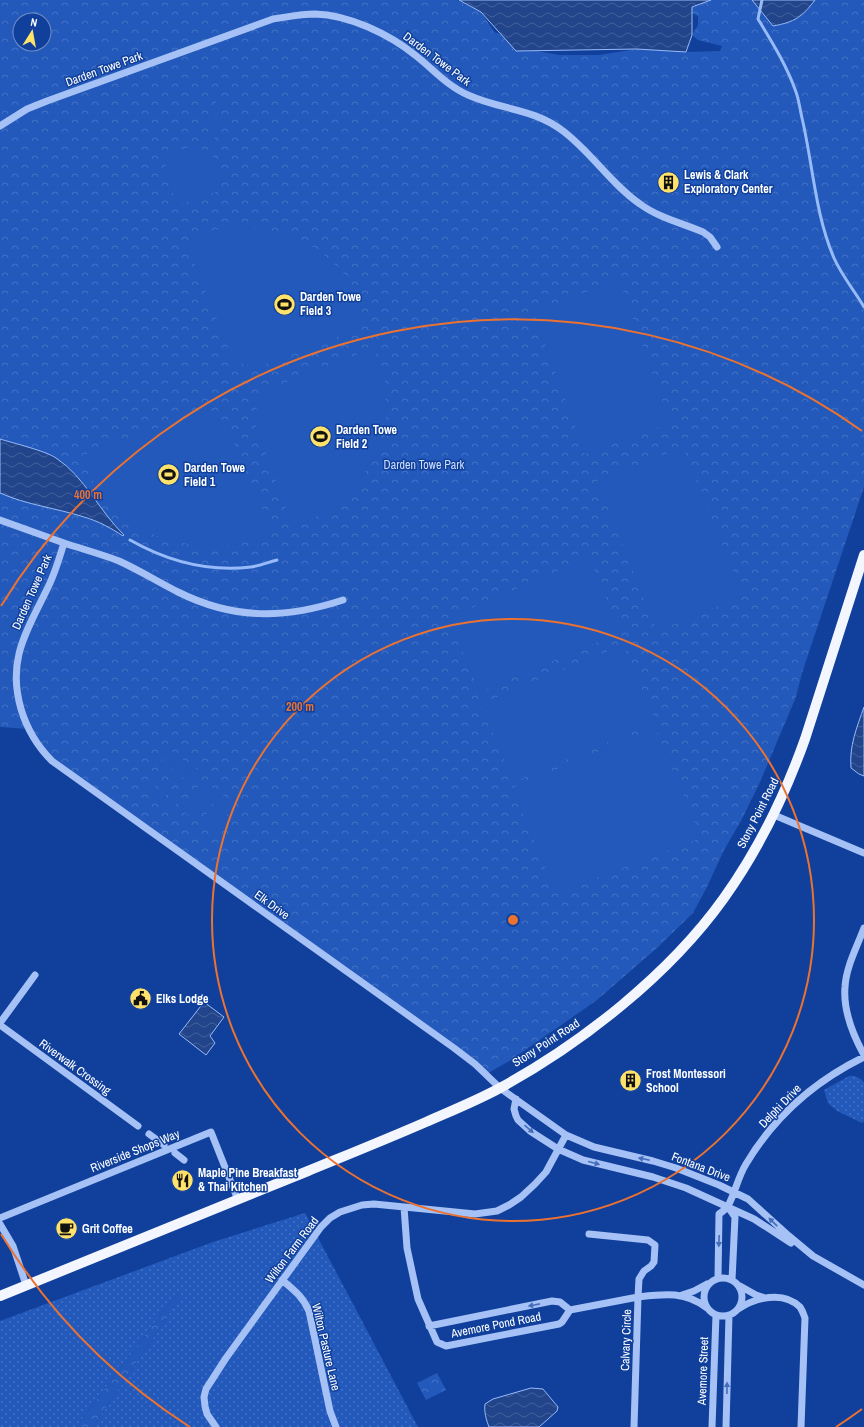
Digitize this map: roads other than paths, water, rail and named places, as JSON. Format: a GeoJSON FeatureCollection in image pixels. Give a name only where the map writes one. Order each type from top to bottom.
{"type":"FeatureCollection","features":[{"type":"Feature","properties":{"kind":"main road","name":"Stony Point Road"},"geometry":{"type":"LineString","coordinates":[[0,1296],[377,1143],[470,1103],[500,1088],[546,1060],[619,1007],[673,958],[724,898],[774,815],[795,767],[805,739],[864,554]]}},
{"type":"Feature","properties":{"kind":"street","name":"Darden Towe Park"},"geometry":{"type":"LineString","coordinates":[[0,126],[27,109],[47,101],[267,21],[296,15],[316,14],[336,17],[357,23],[379,32],[398,43],[416,55],[451,85],[466,95],[485,102],[532,114],[549,122],[576,142],[624,191],[639,204],[657,214],[703,232],[710,237],[717,247]]}},
{"type":"Feature","properties":{"kind":"street","name":"Darden Towe Park"},"geometry":{"type":"LineString","coordinates":[[0,520],[64,543],[50,582],[25,633],[17,659],[16,686],[19,703],[24,718],[34,738]]}},
{"type":"Feature","properties":{"kind":"street"},"geometry":{"type":"LineString","coordinates":[[64,543],[118,561],[199,602],[218,608],[257,614],[276,614],[317,608],[343,600]]}},
{"type":"Feature","properties":{"kind":"street","name":"Elk Drive"},"geometry":{"type":"LineString","coordinates":[[34,738],[52,761],[454,1048],[475,1064],[500,1088],[516,1099]]}},
{"type":"Feature","properties":{"kind":"street"},"geometry":{"type":"LineString","coordinates":[[774,815],[864,853]]}},
{"type":"Feature","properties":{"kind":"street"},"geometry":{"type":"LineString","coordinates":[[864,928],[849,966],[845,986],[845,1004],[853,1032],[864,1056]]}},
{"type":"Feature","properties":{"kind":"street"},"geometry":{"type":"LineString","coordinates":[[0,1024],[3,1013],[35,975]]}},
{"type":"Feature","properties":{"kind":"street","name":"Riverwalk Crossing"},"geometry":{"type":"LineString","coordinates":[[0,1024],[138,1126]]}},
{"type":"Feature","properties":{"kind":"street","name":"Delphi Drive"},"geometry":{"type":"LineString","coordinates":[[733,1192],[740,1175],[752,1155],[783,1115],[817,1085],[864,1056]]}},
{"type":"Feature","properties":{"kind":"street"},"geometry":{"type":"LineString","coordinates":[[516,1099],[514,1109],[518,1120],[530,1131],[558,1149],[583,1160],[653,1177],[686,1188],[754,1219],[799,1249],[814,1256]]}},
{"type":"Feature","properties":{"kind":"street","name":"Fontana Drive"},"geometry":{"type":"LineString","coordinates":[[516,1099],[566,1135],[594,1147],[653,1161],[674,1168],[699,1177],[748,1199],[788,1236],[814,1256],[864,1285]]}},
{"type":"Feature","properties":{"kind":"street","name":"Riverside Shops Way"},"geometry":{"type":"LineString","coordinates":[[0,1218],[211,1132],[238,1200]]}},
{"type":"Feature","properties":{"kind":"street"},"geometry":{"type":"LineString","coordinates":[[149,1134],[164,1145]]}},
{"type":"Feature","properties":{"kind":"street","name":"Wilton Farm Road"},"geometry":{"type":"LineString","coordinates":[[216,1427],[207,1414],[204,1406],[206,1389],[226,1358],[282,1280],[321,1227],[330,1218],[340,1212],[362,1205],[374,1204],[475,1214],[498,1210],[515,1201],[535,1184],[546,1172],[566,1135]]}},
{"type":"Feature","properties":{"kind":"street"},"geometry":{"type":"LineString","coordinates":[[175,1153],[184,1160]]}},
{"type":"Feature","properties":{"kind":"street"},"geometry":{"type":"LineString","coordinates":[[718,1278],[720,1214],[728,1207],[733,1192]]}},
{"type":"Feature","properties":{"kind":"street","name":"Avemore Pond Road"},"geometry":{"type":"LineString","coordinates":[[404,1207],[404,1226],[410,1264],[420,1305],[429,1326],[437,1342],[441,1345],[451,1345],[559,1324],[570,1310],[560,1302],[552,1301],[429,1326]]}},
{"type":"Feature","properties":{"kind":"street"},"geometry":{"type":"LineString","coordinates":[[728,1207],[735,1217],[735,1282],[742,1292],[742,1298],[738,1309]]}},
{"type":"Feature","properties":{"kind":"street"},"geometry":{"type":"LineString","coordinates":[[0,1224],[13,1246],[26,1285]]}},
{"type":"Feature","properties":{"kind":"street"},"geometry":{"type":"LineString","coordinates":[[570,1310],[638,1297],[639,1279],[644,1271],[654,1262],[655,1245],[648,1240],[590,1234]]}},
{"type":"Feature","properties":{"kind":"street"},"geometry":{"type":"LineString","coordinates":[[765,1298],[723,1277],[709,1283],[704,1292],[703,1298],[707,1308],[719,1316],[732,1314],[746,1303],[765,1298],[786,1298],[800,1307],[805,1318],[801,1427]]}},
{"type":"Feature","properties":{"kind":"street","name":"Wilton Pasture Lane"},"geometry":{"type":"LineString","coordinates":[[282,1280],[299,1294],[309,1311],[330,1411],[336,1427]]}},
{"type":"Feature","properties":{"kind":"street","name":"Calvary Circle"},"geometry":{"type":"LineString","coordinates":[[634,1427],[638,1297],[682,1295],[694,1291],[709,1283]]}},
{"type":"Feature","properties":{"kind":"street","name":"Calvary Circle"},"geometry":{"type":"LineString","coordinates":[[682,1295],[700,1302],[707,1308]]}},
{"type":"Feature","properties":{"kind":"street","name":"Avemore Street"},"geometry":{"type":"LineString","coordinates":[[712,1427],[716,1315]]}},
{"type":"Feature","properties":{"kind":"street","name":"Avemore Street"},"geometry":{"type":"LineString","coordinates":[[726,1427],[729,1315]]}},
{"type":"Feature","properties":{"kind":"water"},"geometry":{"type":"Polygon","coordinates":[[[459,0],[711,0],[692,7],[692,35],[686,52],[637,49],[516,51],[481,12],[459,0]]]}},
{"type":"Feature","properties":{"kind":"water"},"geometry":{"type":"Polygon","coordinates":[[[752,0],[815,0],[802,15],[787,23],[773,26],[752,0]]]}},
{"type":"Feature","properties":{"kind":"water"},"geometry":{"type":"Polygon","coordinates":[[[0,439],[29,447],[56,458],[84,484],[107,516],[124,535],[123,536],[104,525],[89,519],[21,501],[0,493],[0,439]]]}},
{"type":"Feature","properties":{"kind":"water"},"geometry":{"type":"Polygon","coordinates":[[[864,707],[864,776],[851,768],[851,752],[854,737],[864,707]]]}},
{"type":"Feature","properties":{"kind":"water"},"geometry":{"type":"Polygon","coordinates":[[[204,1002],[224,1017],[210,1036],[215,1043],[206,1055],[179,1034],[204,1002]]]}},
{"type":"Feature","properties":{"kind":"water"},"geometry":{"type":"Polygon","coordinates":[[[531,1388],[543,1389],[558,1407],[557,1411],[539,1427],[489,1427],[485,1404],[493,1399],[531,1388]]]}},
{"type":"Feature","properties":{"kind":"waterway"},"geometry":{"type":"LineString","coordinates":[[762,0],[758,19],[784,64],[798,98],[818,207],[828,241],[837,265],[864,307]]}},
{"type":"Feature","properties":{"kind":"waterway"},"geometry":{"type":"LineString","coordinates":[[130,540],[158,554],[204,566],[219,568],[251,567],[277,560]]}},
{"type":"Feature","properties":{"kind":"place","name":"Lewis & Clark Exploratory Center"},"geometry":{"type":"Point","coordinates":[668,182]}},
{"type":"Feature","properties":{"kind":"place","name":"Darden Towe Field 3"},"geometry":{"type":"Point","coordinates":[285,304]}},
{"type":"Feature","properties":{"kind":"place","name":"Darden Towe Field 2"},"geometry":{"type":"Point","coordinates":[321,437]}},
{"type":"Feature","properties":{"kind":"place","name":"Darden Towe Field 1"},"geometry":{"type":"Point","coordinates":[169,475]}},
{"type":"Feature","properties":{"kind":"place","name":"Elks Lodge"},"geometry":{"type":"Point","coordinates":[141,999]}},
{"type":"Feature","properties":{"kind":"place","name":"Frost Montessori School"},"geometry":{"type":"Point","coordinates":[631,1081]}},
{"type":"Feature","properties":{"kind":"place","name":"Maple Pine Breakfast & Thai Kitchen"},"geometry":{"type":"Point","coordinates":[182,1180]}},
{"type":"Feature","properties":{"kind":"place","name":"Grit Coffee"},"geometry":{"type":"Point","coordinates":[67,1229]}}]}
